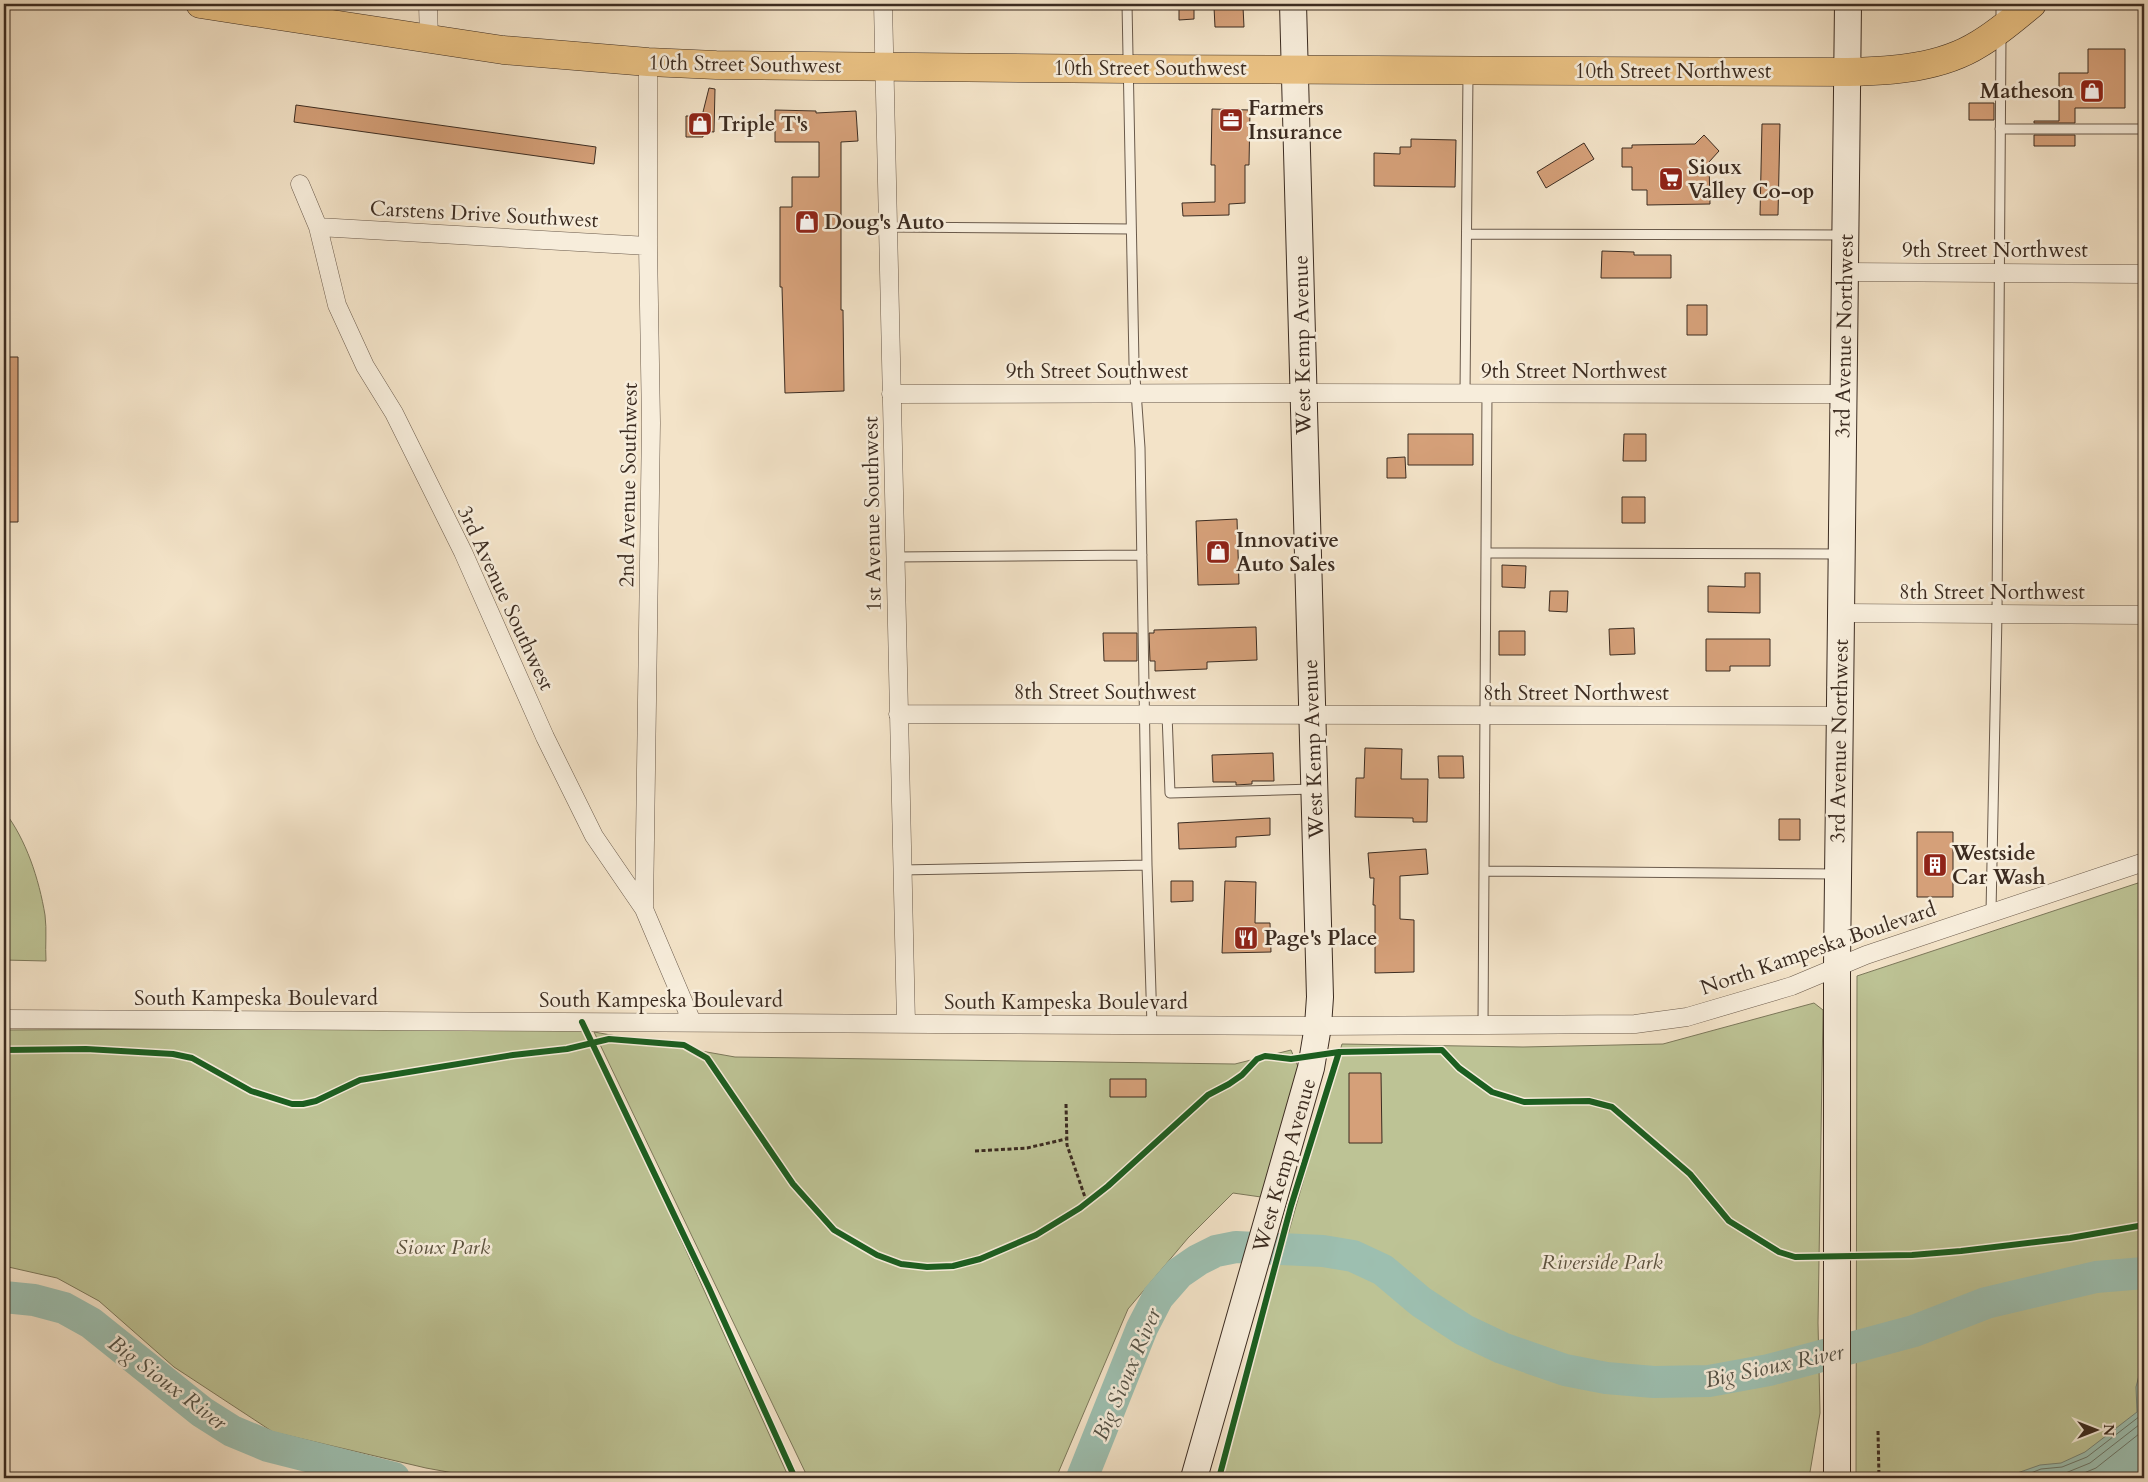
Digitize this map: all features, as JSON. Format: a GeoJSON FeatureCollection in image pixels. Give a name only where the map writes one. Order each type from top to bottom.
{"type":"FeatureCollection","features":[{"type":"Feature","properties":{"kind":"main road","name":"10th Street Southwest"},"geometry":{"type":"LineString","coordinates":[[200,4],[503,50],[648,62],[1128,69],[1295,68]]}},
{"type":"Feature","properties":{"kind":"main road","name":"West Kemp Avenue"},"geometry":{"type":"LineString","coordinates":[[1194,1478],[1278,1190],[1311,1068],[1318,1026],[1320,997],[1293,4]]}},
{"type":"Feature","properties":{"kind":"main road","name":"3rd Avenue Northwest"},"geometry":{"type":"LineString","coordinates":[[1837,1478],[1837,966],[1848,4]]}},
{"type":"Feature","properties":{"kind":"main road","name":"10th Street Northwest"},"geometry":{"type":"LineString","coordinates":[[1295,68],[1881,71],[1925,64],[1965,52],[2001,16],[2032,4]]}},
{"type":"Feature","properties":{"kind":"street"},"geometry":{"type":"LineString","coordinates":[[428,4],[429,40]]}},
{"type":"Feature","properties":{"kind":"street","name":"1st Avenue Southwest"},"geometry":{"type":"LineString","coordinates":[[882,4],[906,1024]]}},
{"type":"Feature","properties":{"kind":"street","name":"2nd Avenue Southwest"},"geometry":{"type":"LineString","coordinates":[[644,909],[651,423],[648,246],[648,62]]}},
{"type":"Feature","properties":{"kind":"street","name":"3rd Avenue Southwest"},"geometry":{"type":"LineString","coordinates":[[300,184],[318,227],[337,305],[365,366],[394,413],[463,552],[545,737],[594,836],[644,909],[692,1022]]}},
{"type":"Feature","properties":{"kind":"street","name":"Carstens Drive Southwest"},"geometry":{"type":"LineString","coordinates":[[318,227],[648,246]]}},
{"type":"Feature","properties":{"kind":"street","name":"9th Street Northwest"},"geometry":{"type":"LineString","coordinates":[[1845,272],[2144,274]]}},
{"type":"Feature","properties":{"kind":"street","name":"9th Street Northwest"},"geometry":{"type":"LineString","coordinates":[[1303,392],[1844,394]]}},
{"type":"Feature","properties":{"kind":"street","name":"9th Street Southwest"},"geometry":{"type":"LineString","coordinates":[[891,394],[1303,392]]}},
{"type":"Feature","properties":{"kind":"street","name":"8th Street Northwest"},"geometry":{"type":"LineString","coordinates":[[1840,613],[2144,615]]}},
{"type":"Feature","properties":{"kind":"street","name":"8th Street Southwest"},"geometry":{"type":"LineString","coordinates":[[898,714],[1312,714]]}},
{"type":"Feature","properties":{"kind":"street","name":"8th Street Northwest"},"geometry":{"type":"LineString","coordinates":[[1312,714],[1840,716]]}},
{"type":"Feature","properties":{"kind":"street","name":"North Kampeska Boulevard"},"geometry":{"type":"LineString","coordinates":[[1318,1026],[1610,1026],[1687,1017],[1792,986],[1837,966],[1991,912],[2144,862]]}},
{"type":"Feature","properties":{"kind":"street","name":"South Kampeska Boulevard"},"geometry":{"type":"LineString","coordinates":[[4,1019],[1318,1026]]}},
{"type":"Feature","properties":{"kind":"lane"},"geometry":{"type":"LineString","coordinates":[[1127,4],[1131,229],[1140,448],[1147,865],[1152,1025]]}},
{"type":"Feature","properties":{"kind":"lane"},"geometry":{"type":"LineString","coordinates":[[1991,912],[1997,614],[2001,16]]}},
{"type":"Feature","properties":{"kind":"lane"},"geometry":{"type":"LineString","coordinates":[[1466,393],[1468,69]]}},
{"type":"Feature","properties":{"kind":"lane"},"geometry":{"type":"LineString","coordinates":[[2000,129],[2144,129]]}},
{"type":"Feature","properties":{"kind":"lane"},"geometry":{"type":"LineString","coordinates":[[888,227],[1131,229]]}},
{"type":"Feature","properties":{"kind":"lane"},"geometry":{"type":"LineString","coordinates":[[1467,234],[1846,235]]}},
{"type":"Feature","properties":{"kind":"lane"},"geometry":{"type":"LineString","coordinates":[[1483,1026],[1487,393]]}},
{"type":"Feature","properties":{"kind":"lane"},"geometry":{"type":"LineString","coordinates":[[1486,553],[1841,554]]}},
{"type":"Feature","properties":{"kind":"lane"},"geometry":{"type":"LineString","coordinates":[[895,556],[1142,555]]}},
{"type":"Feature","properties":{"kind":"lane"},"geometry":{"type":"LineString","coordinates":[[1167,714],[1170,793],[1314,789]]}},
{"type":"Feature","properties":{"kind":"lane"},"geometry":{"type":"LineString","coordinates":[[902,870],[1147,865]]}},
{"type":"Feature","properties":{"kind":"lane"},"geometry":{"type":"LineString","coordinates":[[1484,871],[1838,874]]}},
{"type":"Feature","properties":{"kind":"path"},"geometry":{"type":"LineString","coordinates":[[1066,1104],[1066,1139],[1087,1203]]}},
{"type":"Feature","properties":{"kind":"path"},"geometry":{"type":"LineString","coordinates":[[974,1151],[1027,1148],[1066,1139]]}},
{"type":"Feature","properties":{"kind":"path"},"geometry":{"type":"LineString","coordinates":[[1080,1208],[1094,1197]]}},
{"type":"Feature","properties":{"kind":"path"},"geometry":{"type":"LineString","coordinates":[[1878,1431],[1879,1478]]}},
{"type":"Feature","properties":{"kind":"green space"},"geometry":{"type":"Polygon","coordinates":[[[4,811],[25,847],[39,888],[46,921],[46,961],[4,960],[4,811]]]}},
{"type":"Feature","properties":{"kind":"green space"},"geometry":{"type":"Polygon","coordinates":[[[2144,881],[2144,1478],[1856,1478],[1857,976],[2144,881]]]}},
{"type":"Feature","properties":{"kind":"green space","name":"Riverside Park"},"geometry":{"type":"Polygon","coordinates":[[[1814,1003],[1823,1010],[1818,1323],[1820,1413],[1809,1478],[1219,1478],[1342,1044],[1523,1047],[1663,1044],[1814,1003]]]}},
{"type":"Feature","properties":{"kind":"green space","name":"Sioux Park"},"geometry":{"type":"Polygon","coordinates":[[[585,1027],[789,1478],[481,1478],[426,1468],[273,1432],[174,1367],[99,1301],[57,1278],[4,1266],[4,1030],[585,1027]]]}},
{"type":"Feature","properties":{"kind":"green space"},"geometry":{"type":"Polygon","coordinates":[[[594,1032],[735,1057],[1235,1064],[1291,1050],[1299,1069],[1261,1197],[1233,1193],[1188,1238],[1128,1309],[1056,1478],[808,1478],[594,1032]]]}},
{"type":"Feature","properties":{"kind":"water"},"geometry":{"type":"Polygon","coordinates":[[[2144,1356],[2144,1478],[2003,1478],[2040,1465],[2061,1463],[2085,1452],[2137,1412],[2136,1387],[2144,1356]]]}},
{"type":"Feature","properties":{"kind":"building"},"geometry":{"type":"Polygon","coordinates":[[[1179,4],[1194,4],[1194,19],[1179,20],[1179,4]]]}},
{"type":"Feature","properties":{"kind":"building"},"geometry":{"type":"Polygon","coordinates":[[[1214,7],[1243,7],[1244,27],[1215,27],[1214,7]]]}},
{"type":"Feature","properties":{"kind":"building","name":"Matheson"},"geometry":{"type":"Polygon","coordinates":[[[2088,49],[2125,49],[2125,108],[2075,108],[2075,123],[2034,123],[2034,121],[2059,121],[2059,73],[2088,73],[2088,49]]]}},
{"type":"Feature","properties":{"kind":"building","name":"Triple T's"},"geometry":{"type":"Polygon","coordinates":[[[709,88],[715,89],[714,132],[703,131],[703,137],[686,137],[686,116],[702,116],[709,88]]]}},
{"type":"Feature","properties":{"kind":"building"},"geometry":{"type":"Polygon","coordinates":[[[1969,103],[1994,103],[1994,120],[1969,120],[1969,103]]]}},
{"type":"Feature","properties":{"kind":"building"},"geometry":{"type":"Polygon","coordinates":[[[296,105],[596,147],[594,164],[294,122],[296,105]]]}},
{"type":"Feature","properties":{"kind":"building"},"geometry":{"type":"Polygon","coordinates":[[[1212,109],[1250,110],[1249,165],[1245,165],[1245,203],[1229,204],[1229,215],[1183,216],[1182,203],[1215,202],[1215,165],[1211,165],[1212,109]]]}},
{"type":"Feature","properties":{"kind":"building"},"geometry":{"type":"Polygon","coordinates":[[[775,110],[816,111],[816,113],[856,111],[858,141],[841,142],[841,310],[843,310],[844,391],[785,393],[782,287],[780,287],[780,207],[792,207],[792,177],[819,177],[819,142],[775,142],[775,110]]]}},
{"type":"Feature","properties":{"kind":"building"},"geometry":{"type":"Polygon","coordinates":[[[1762,124],[1780,124],[1778,215],[1760,215],[1762,124]]]}},
{"type":"Feature","properties":{"kind":"building","name":"Sioux Valley Co-op"},"geometry":{"type":"Polygon","coordinates":[[[1704,135],[1719,151],[1709,162],[1710,204],[1647,205],[1647,190],[1632,190],[1632,167],[1622,167],[1622,148],[1632,148],[1632,145],[1695,144],[1704,135]]]}},
{"type":"Feature","properties":{"kind":"building"},"geometry":{"type":"Polygon","coordinates":[[[2034,135],[2075,135],[2075,146],[2034,146],[2034,135]]]}},
{"type":"Feature","properties":{"kind":"building"},"geometry":{"type":"Polygon","coordinates":[[[1411,139],[1456,140],[1455,187],[1374,186],[1374,153],[1400,154],[1400,147],[1411,147],[1411,139]]]}},
{"type":"Feature","properties":{"kind":"building"},"geometry":{"type":"Polygon","coordinates":[[[1584,143],[1594,159],[1546,188],[1537,172],[1584,143]]]}},
{"type":"Feature","properties":{"kind":"building"},"geometry":{"type":"Polygon","coordinates":[[[1602,251],[1634,252],[1634,255],[1671,255],[1671,278],[1601,278],[1602,251]]]}},
{"type":"Feature","properties":{"kind":"building"},"geometry":{"type":"Polygon","coordinates":[[[1687,305],[1707,305],[1707,335],[1687,335],[1687,305]]]}},
{"type":"Feature","properties":{"kind":"building"},"geometry":{"type":"Polygon","coordinates":[[[4,357],[18,357],[18,522],[4,522],[4,357]]]}},
{"type":"Feature","properties":{"kind":"building"},"geometry":{"type":"Polygon","coordinates":[[[1408,434],[1473,434],[1473,465],[1408,465],[1408,434]]]}},
{"type":"Feature","properties":{"kind":"building"},"geometry":{"type":"Polygon","coordinates":[[[1624,434],[1646,434],[1646,461],[1623,461],[1624,434]]]}},
{"type":"Feature","properties":{"kind":"building"},"geometry":{"type":"Polygon","coordinates":[[[1405,457],[1406,478],[1387,478],[1387,458],[1405,457]]]}},
{"type":"Feature","properties":{"kind":"building"},"geometry":{"type":"Polygon","coordinates":[[[1622,497],[1645,497],[1645,523],[1622,523],[1622,497]]]}},
{"type":"Feature","properties":{"kind":"building","name":"Innovative Auto Sales"},"geometry":{"type":"Polygon","coordinates":[[[1237,519],[1239,584],[1198,585],[1196,521],[1237,519]]]}},
{"type":"Feature","properties":{"kind":"building"},"geometry":{"type":"Polygon","coordinates":[[[1502,565],[1526,566],[1525,588],[1502,587],[1502,565]]]}},
{"type":"Feature","properties":{"kind":"building"},"geometry":{"type":"Polygon","coordinates":[[[1745,573],[1760,573],[1760,613],[1708,612],[1708,586],[1745,587],[1745,573]]]}},
{"type":"Feature","properties":{"kind":"building"},"geometry":{"type":"Polygon","coordinates":[[[1550,591],[1568,591],[1567,612],[1549,611],[1550,591]]]}},
{"type":"Feature","properties":{"kind":"building"},"geometry":{"type":"Polygon","coordinates":[[[1256,627],[1257,660],[1207,662],[1207,669],[1155,671],[1155,661],[1150,661],[1149,633],[1154,633],[1154,630],[1256,627]]]}},
{"type":"Feature","properties":{"kind":"building"},"geometry":{"type":"Polygon","coordinates":[[[1634,628],[1635,654],[1610,655],[1609,629],[1634,628]]]}},
{"type":"Feature","properties":{"kind":"building"},"geometry":{"type":"Polygon","coordinates":[[[1499,631],[1525,631],[1525,655],[1499,655],[1499,631]]]}},
{"type":"Feature","properties":{"kind":"building"},"geometry":{"type":"Polygon","coordinates":[[[1103,633],[1137,633],[1137,661],[1104,661],[1103,633]]]}},
{"type":"Feature","properties":{"kind":"building"},"geometry":{"type":"Polygon","coordinates":[[[1706,639],[1770,639],[1770,666],[1730,666],[1730,671],[1706,671],[1706,639]]]}},
{"type":"Feature","properties":{"kind":"building"},"geometry":{"type":"Polygon","coordinates":[[[1365,748],[1402,749],[1401,779],[1428,779],[1427,822],[1413,822],[1413,818],[1355,817],[1356,778],[1364,778],[1365,748]]]}},
{"type":"Feature","properties":{"kind":"building"},"geometry":{"type":"Polygon","coordinates":[[[1273,753],[1274,781],[1252,781],[1252,784],[1236,785],[1236,782],[1213,782],[1212,755],[1273,753]]]}},
{"type":"Feature","properties":{"kind":"building"},"geometry":{"type":"Polygon","coordinates":[[[1438,756],[1463,756],[1464,778],[1439,778],[1438,756]]]}},
{"type":"Feature","properties":{"kind":"building"},"geometry":{"type":"Polygon","coordinates":[[[1270,818],[1270,835],[1236,837],[1236,847],[1179,849],[1178,823],[1270,818]]]}},
{"type":"Feature","properties":{"kind":"building"},"geometry":{"type":"Polygon","coordinates":[[[1779,819],[1800,819],[1800,840],[1779,840],[1779,819]]]}},
{"type":"Feature","properties":{"kind":"building","name":"Westside Car Wash"},"geometry":{"type":"Polygon","coordinates":[[[1917,832],[1953,832],[1953,897],[1917,897],[1917,832]]]}},
{"type":"Feature","properties":{"kind":"building"},"geometry":{"type":"Polygon","coordinates":[[[1426,849],[1428,874],[1400,876],[1400,919],[1414,920],[1414,972],[1375,973],[1374,878],[1370,878],[1368,853],[1426,849]]]}},
{"type":"Feature","properties":{"kind":"building"},"geometry":{"type":"Polygon","coordinates":[[[1171,881],[1193,881],[1193,901],[1171,902],[1171,881]]]}},
{"type":"Feature","properties":{"kind":"building"},"geometry":{"type":"Polygon","coordinates":[[[1225,881],[1256,882],[1255,923],[1270,923],[1271,952],[1222,953],[1225,881]]]}},
{"type":"Feature","properties":{"kind":"building"},"geometry":{"type":"Polygon","coordinates":[[[1349,1073],[1381,1073],[1382,1143],[1349,1143],[1349,1073]]]}},
{"type":"Feature","properties":{"kind":"building"},"geometry":{"type":"Polygon","coordinates":[[[1110,1079],[1146,1079],[1146,1097],[1110,1097],[1110,1079]]]}},
{"type":"Feature","properties":{"kind":"waterway","name":"Big Sioux River"},"geometry":{"type":"LineString","coordinates":[[1082,1478],[1142,1328],[1158,1297],[1179,1273],[1198,1260],[1216,1251],[1236,1247],[1323,1251],[1353,1256],[1383,1270],[1421,1302],[1464,1330],[1502,1348],[1565,1370],[1606,1378],[1654,1382],[1709,1381],[1769,1370],[1914,1331],[1986,1303],[2096,1277],[2144,1273]]}},
{"type":"Feature","properties":{"kind":"waterway","name":"Big Sioux River"},"geometry":{"type":"LineString","coordinates":[[4,1297],[34,1300],[64,1308],[91,1323],[202,1412],[232,1431],[268,1446],[394,1478]]}},
{"type":"Feature","properties":{"kind":"cycle path"},"geometry":{"type":"LineString","coordinates":[[582,1022],[709,1288],[795,1478]]}},
{"type":"Feature","properties":{"kind":"cycle path"},"geometry":{"type":"LineString","coordinates":[[4,1050],[86,1049],[173,1054],[192,1058],[251,1091],[292,1104],[303,1104],[316,1101],[360,1080],[513,1055],[567,1049],[609,1039],[684,1045],[707,1058],[793,1184],[834,1230],[877,1255],[901,1264],[927,1267],[953,1266],[980,1259],[1036,1235],[1080,1208],[1108,1186],[1208,1095],[1242,1075],[1257,1059],[1265,1056],[1291,1059],[1339,1052],[1442,1050],[1459,1068],[1492,1092],[1524,1102],[1589,1101],[1612,1107],[1690,1174],[1729,1221],[1779,1252],[1795,1257],[1912,1255],[1961,1251],[2070,1238],[2144,1225]]}},
{"type":"Feature","properties":{"kind":"cycle path"},"geometry":{"type":"LineString","coordinates":[[1219,1478],[1291,1206],[1339,1052]]}},
{"type":"Feature","properties":{"kind":"place","name":"Matheson"},"geometry":{"type":"Point","coordinates":[2092,91]}},
{"type":"Feature","properties":{"kind":"place","name":"Farmers Insurance"},"geometry":{"type":"Point","coordinates":[1231,120]}},
{"type":"Feature","properties":{"kind":"place","name":"Triple T's"},"geometry":{"type":"Point","coordinates":[700,124]}},
{"type":"Feature","properties":{"kind":"place","name":"Sioux Valley Co-op"},"geometry":{"type":"Point","coordinates":[1671,179]}},
{"type":"Feature","properties":{"kind":"place","name":"Doug's Auto"},"geometry":{"type":"Point","coordinates":[807,222]}},
{"type":"Feature","properties":{"kind":"place","name":"Innovative Auto Sales"},"geometry":{"type":"Point","coordinates":[1218,552]}},
{"type":"Feature","properties":{"kind":"place","name":"Westside Car Wash"},"geometry":{"type":"Point","coordinates":[1935,865]}},
{"type":"Feature","properties":{"kind":"place","name":"Page's Place"},"geometry":{"type":"Point","coordinates":[1246,938]}}]}
